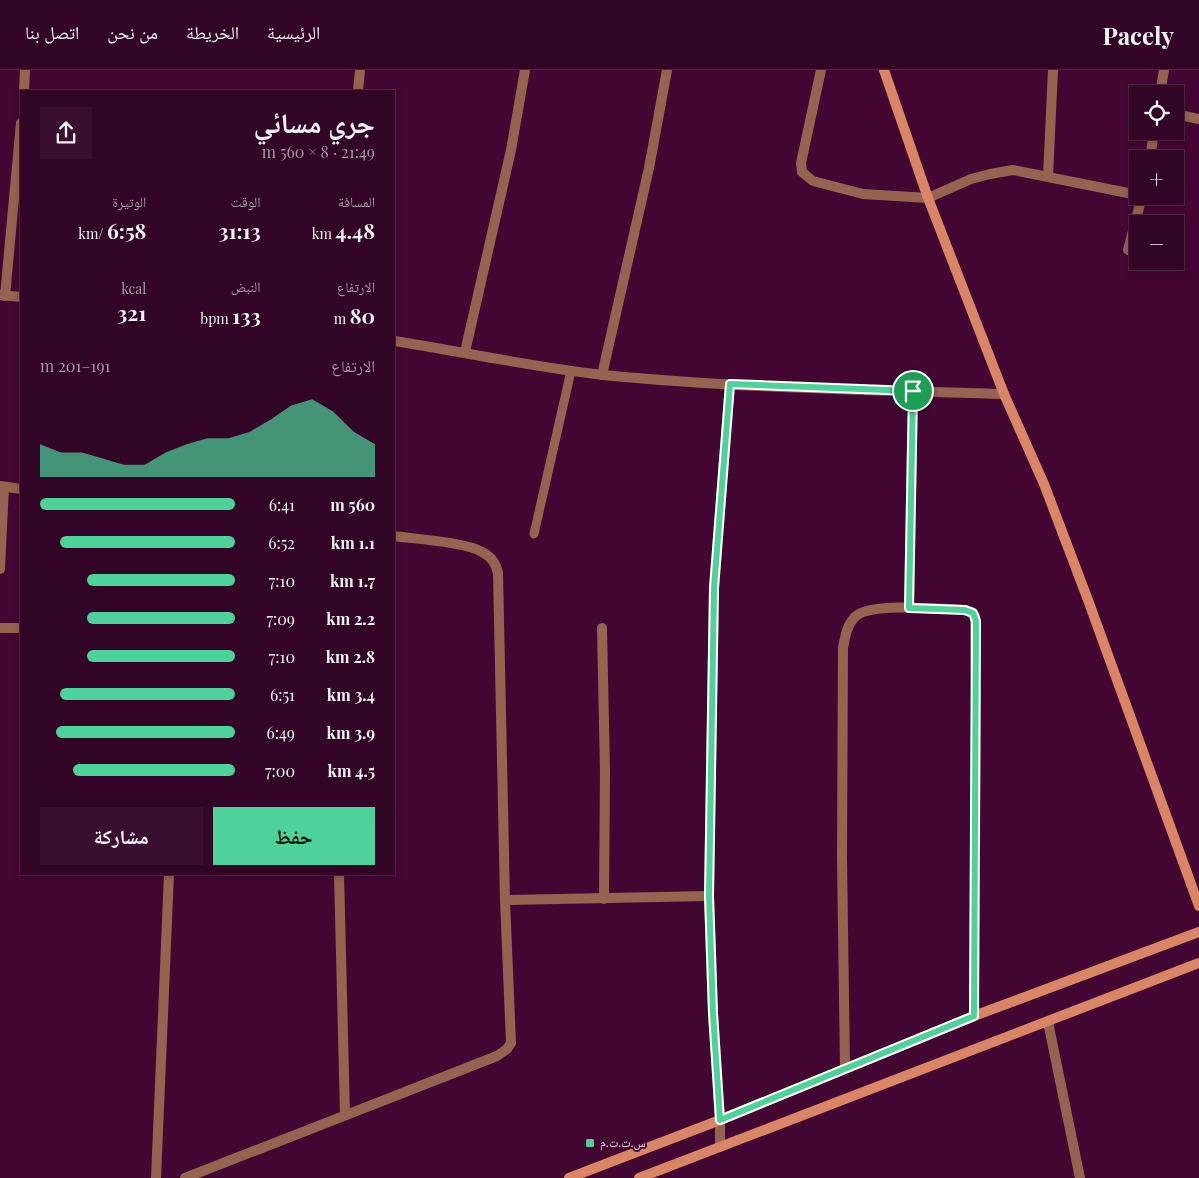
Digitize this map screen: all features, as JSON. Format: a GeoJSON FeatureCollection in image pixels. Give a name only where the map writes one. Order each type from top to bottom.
{"type":"FeatureCollection","features":[{"type":"Feature","properties":{"kind":"street"},"geometry":{"type":"LineString","coordinates":[[24,90],[25,70]]}},
{"type":"Feature","properties":{"kind":"street"},"geometry":{"type":"LineString","coordinates":[[358,90],[360,70]]}},
{"type":"Feature","properties":{"kind":"street"},"geometry":{"type":"LineString","coordinates":[[464,352],[510,150],[524,70]]}},
{"type":"Feature","properties":{"kind":"street"},"geometry":{"type":"LineString","coordinates":[[602,375],[649,168],[667,70]]}},
{"type":"Feature","properties":{"kind":"street"},"geometry":{"type":"LineString","coordinates":[[821,70],[801,168],[804,176],[816,183],[863,194],[928,198],[971,180],[990,174],[1014,170],[1129,193]]}},
{"type":"Feature","properties":{"kind":"street"},"geometry":{"type":"LineString","coordinates":[[884,70],[928,198],[1004,394],[1044,484],[1196,890],[1199,906]]}},
{"type":"Feature","properties":{"kind":"street"},"geometry":{"type":"LineString","coordinates":[[1048,176],[1053,70]]}},
{"type":"Feature","properties":{"kind":"street"},"geometry":{"type":"LineString","coordinates":[[1162,85],[1164,70]]}},
{"type":"Feature","properties":{"kind":"street"},"geometry":{"type":"LineString","coordinates":[[1184,116],[1199,119]]}},
{"type":"Feature","properties":{"kind":"street"},"geometry":{"type":"LineString","coordinates":[[20,132],[2,296],[20,298]]}},
{"type":"Feature","properties":{"kind":"street"},"geometry":{"type":"LineString","coordinates":[[1128,250],[1140,205]]}},
{"type":"Feature","properties":{"kind":"street"},"geometry":{"type":"LineString","coordinates":[[395,340],[534,366],[602,375],[730,384],[1004,394]]}},
{"type":"Feature","properties":{"kind":"street"},"geometry":{"type":"LineString","coordinates":[[720,1147],[709,896],[714,588],[730,384]]}},
{"type":"Feature","properties":{"kind":"street"},"geometry":{"type":"LineString","coordinates":[[909,608],[913,391]]}},
{"type":"Feature","properties":{"kind":"street"},"geometry":{"type":"LineString","coordinates":[[0,569],[2,486],[20,489]]}},
{"type":"Feature","properties":{"kind":"street"},"geometry":{"type":"LineString","coordinates":[[186,1178],[497,1056],[510,1046],[512,1040],[505,900],[500,619],[497,567],[480,550],[395,536]]}},
{"type":"Feature","properties":{"kind":"street"},"geometry":{"type":"LineString","coordinates":[[845,1068],[842,858],[843,648],[850,623],[862,612],[909,608],[965,610],[973,613],[976,619],[974,1016]]}},
{"type":"Feature","properties":{"kind":"street"},"geometry":{"type":"LineString","coordinates":[[0,628],[20,628]]}},
{"type":"Feature","properties":{"kind":"street"},"geometry":{"type":"LineString","coordinates":[[602,628],[605,772],[604,899]]}},
{"type":"Feature","properties":{"kind":"street"},"geometry":{"type":"LineString","coordinates":[[156,1178],[169,875]]}},
{"type":"Feature","properties":{"kind":"street"},"geometry":{"type":"LineString","coordinates":[[339,875],[345,1115]]}},
{"type":"Feature","properties":{"kind":"street"},"geometry":{"type":"LineString","coordinates":[[505,900],[709,896]]}},
{"type":"Feature","properties":{"kind":"street"},"geometry":{"type":"LineString","coordinates":[[569,1178],[720,1120],[974,1016],[1199,932]]}},
{"type":"Feature","properties":{"kind":"street"},"geometry":{"type":"LineString","coordinates":[[638,1178],[1199,963]]}},
{"type":"Feature","properties":{"kind":"street"},"geometry":{"type":"LineString","coordinates":[[1048,1022],[1080,1178]]}},
{"type":"Feature","properties":{"kind":"lane"},"geometry":{"type":"LineString","coordinates":[[534,534],[571,370]]}},
{"type":"Feature","properties":{"kind":"place","name":"س.ت.ت.م"},"geometry":{"type":"Point","coordinates":[590,1143]}},
{"type":"Feature","properties":{"kind":"route"},"geometry":{"type":"LineString","coordinates":[[730,384],[913,391],[909,608],[965,610],[973,613],[976,621],[974,1016],[720,1120],[713,1013],[709,896],[714,588],[730,384]]}}]}
